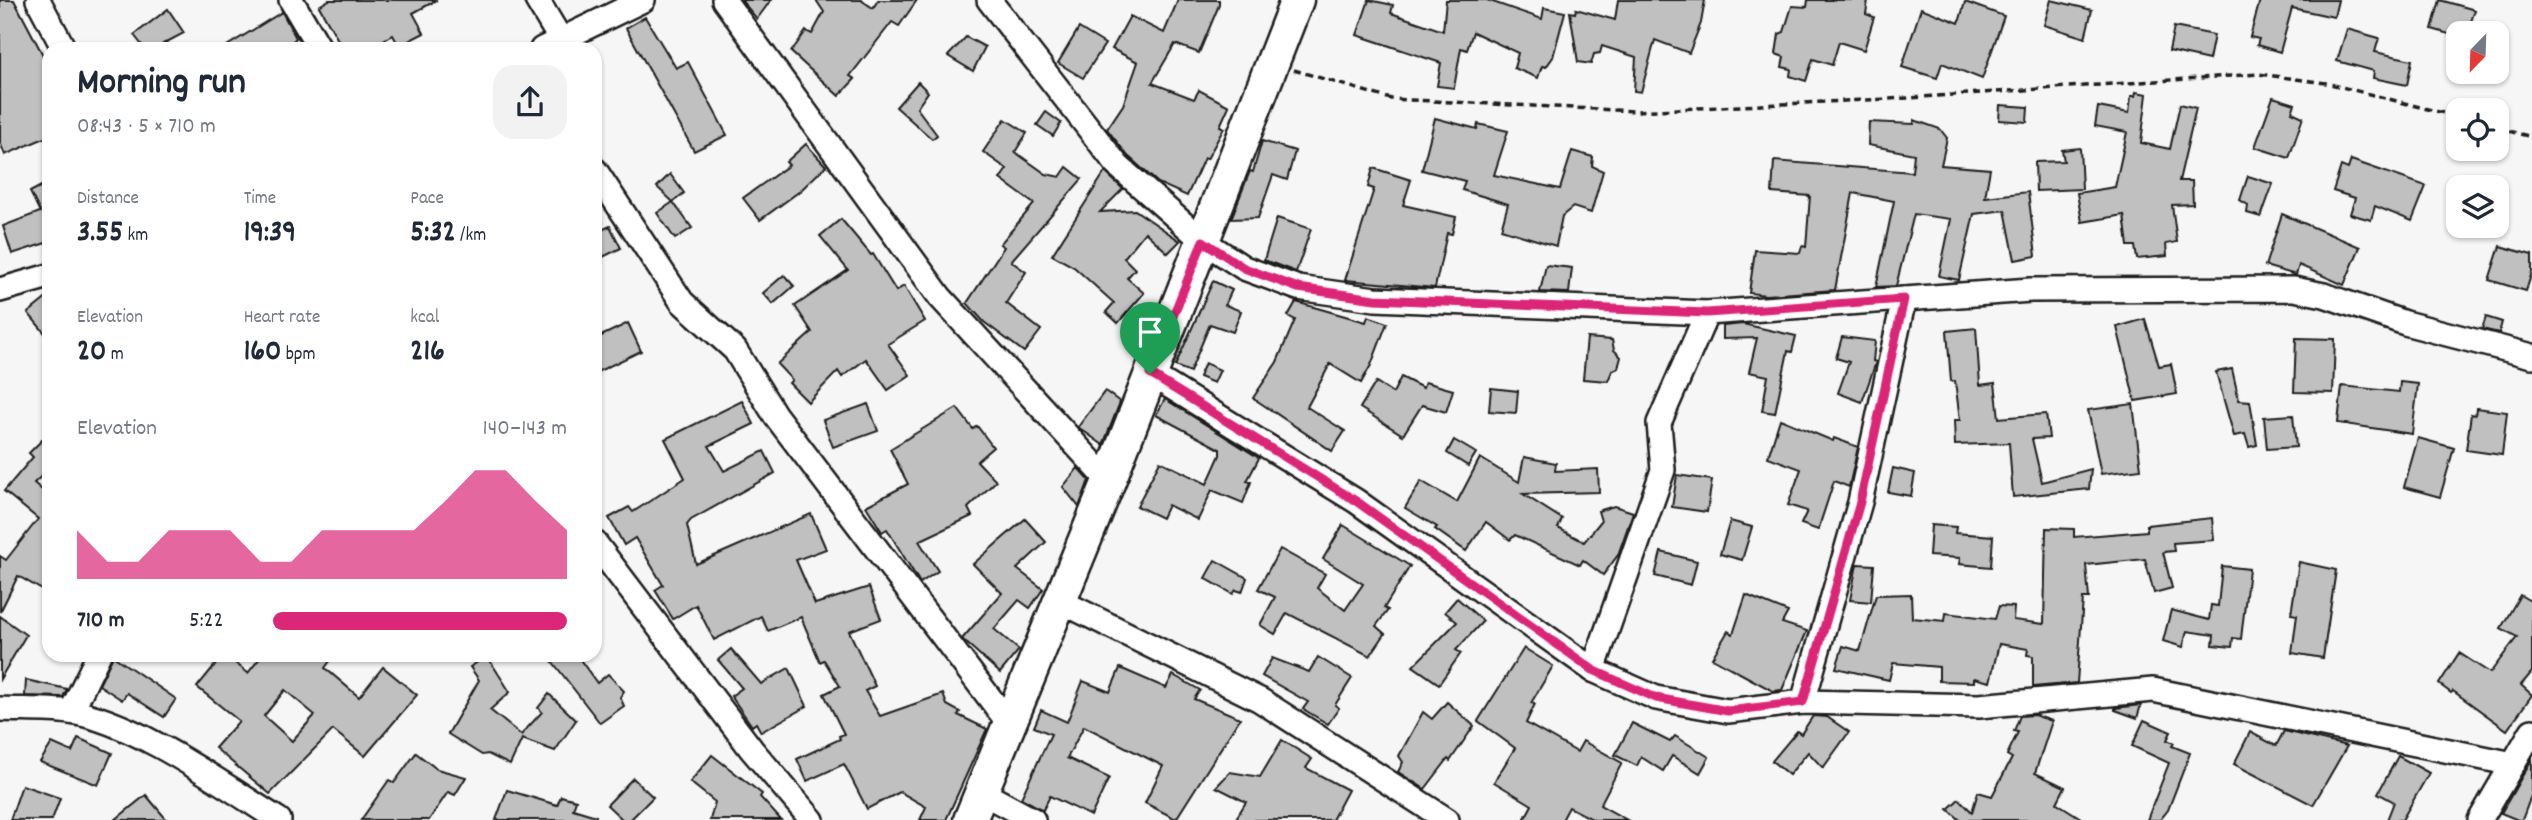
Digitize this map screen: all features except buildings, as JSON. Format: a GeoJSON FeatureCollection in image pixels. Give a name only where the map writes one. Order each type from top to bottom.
{"type":"FeatureCollection","features":[{"type":"Feature","properties":{"kind":"street"},"geometry":{"type":"LineString","coordinates":[[38,0],[60,42]]}},
{"type":"Feature","properties":{"kind":"street"},"geometry":{"type":"LineString","coordinates":[[291,0],[316,42]]}},
{"type":"Feature","properties":{"kind":"street"},"geometry":{"type":"LineString","coordinates":[[537,0],[550,42]]}},
{"type":"Feature","properties":{"kind":"street"},"geometry":{"type":"LineString","coordinates":[[557,42],[643,0]]}},
{"type":"Feature","properties":{"kind":"street"},"geometry":{"type":"LineString","coordinates":[[724,0],[940,297],[1109,481]]}},
{"type":"Feature","properties":{"kind":"street"},"geometry":{"type":"LineString","coordinates":[[989,0],[1118,166],[1203,241],[1244,268],[1311,290],[1375,299],[1707,313],[2031,290],[2294,289],[2324,295],[2405,323],[2532,356]]}},
{"type":"Feature","properties":{"kind":"street"},"geometry":{"type":"LineString","coordinates":[[1032,820],[976,806],[1008,722],[1109,481],[1297,0]]}},
{"type":"Feature","properties":{"kind":"street"},"geometry":{"type":"LineString","coordinates":[[602,181],[682,302],[735,350],[775,415],[1008,722]]}},
{"type":"Feature","properties":{"kind":"street"},"geometry":{"type":"LineString","coordinates":[[0,290],[42,278]]}},
{"type":"Feature","properties":{"kind":"street"},"geometry":{"type":"LineString","coordinates":[[1803,702],[1860,502],[1904,299]]}},
{"type":"Feature","properties":{"kind":"street"},"geometry":{"type":"LineString","coordinates":[[1593,670],[1663,470],[1659,423],[1707,313]]}},
{"type":"Feature","properties":{"kind":"street"},"geometry":{"type":"LineString","coordinates":[[1150,374],[1356,501],[1593,670],[1656,698],[1728,711],[1803,702],[1979,706],[2153,690],[2513,764]]}},
{"type":"Feature","properties":{"kind":"street"},"geometry":{"type":"LineString","coordinates":[[602,552],[752,750],[812,820]]}},
{"type":"Feature","properties":{"kind":"street"},"geometry":{"type":"LineString","coordinates":[[1059,601],[1260,700],[1447,820]]}},
{"type":"Feature","properties":{"kind":"street"},"geometry":{"type":"LineString","coordinates":[[71,712],[95,662]]}},
{"type":"Feature","properties":{"kind":"street"},"geometry":{"type":"LineString","coordinates":[[0,709],[71,712],[109,723],[177,756],[279,820]]}},
{"type":"Feature","properties":{"kind":"street"},"geometry":{"type":"LineString","coordinates":[[2480,820],[2532,731]]}},
{"type":"Feature","properties":{"kind":"path"},"geometry":{"type":"LineString","coordinates":[[1272,64],[1391,99],[1635,111],[1908,98],[2259,74],[2326,83],[2446,114]]}},
{"type":"Feature","properties":{"kind":"path"},"geometry":{"type":"LineString","coordinates":[[2509,131],[2532,137]]}},
{"type":"Feature","properties":{"kind":"route"},"geometry":{"type":"LineString","coordinates":[[1203,241],[1244,268],[1298,288],[1375,299],[1707,313],[1904,299],[1860,502],[1803,702],[1728,711],[1656,698],[1593,670],[1356,501],[1150,374],[1203,241]]}}]}
